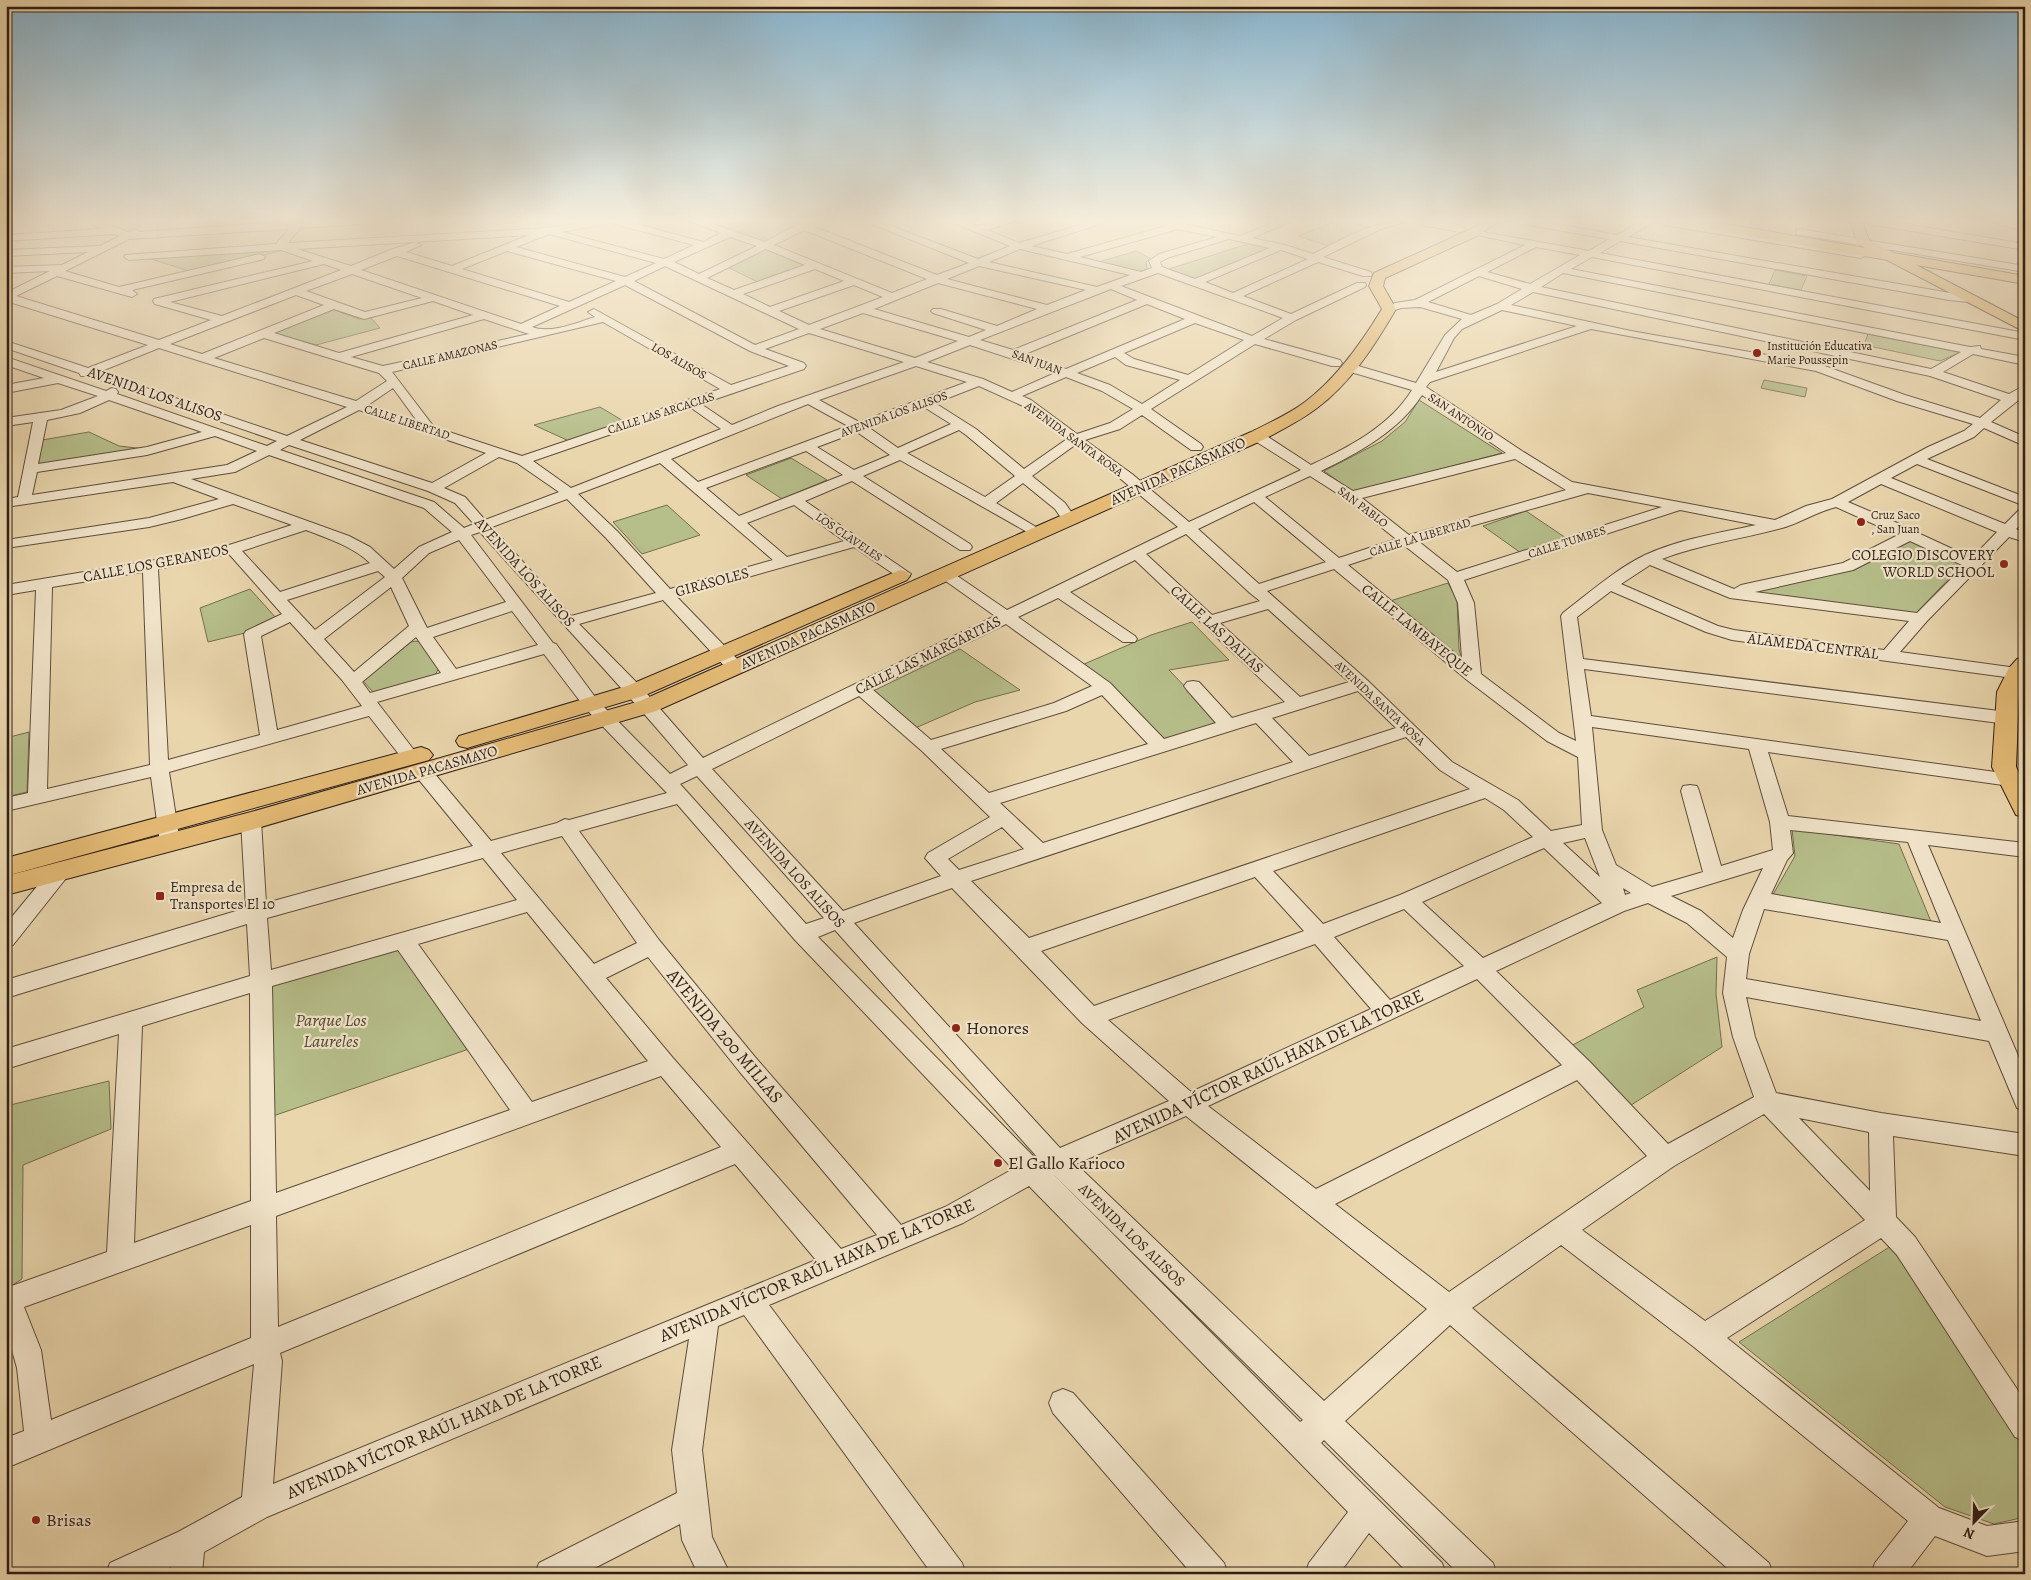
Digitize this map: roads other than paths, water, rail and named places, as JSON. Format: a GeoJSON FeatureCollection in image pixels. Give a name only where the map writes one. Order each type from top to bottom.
{"type":"FeatureCollection","features":[{"type":"Feature","properties":{"kind":"main road"},"geometry":{"type":"LineString","coordinates":[[1375,295],[1389,309]]}},
{"type":"Feature","properties":{"kind":"main road"},"geometry":{"type":"LineString","coordinates":[[1962,295],[2025,328]]}},
{"type":"Feature","properties":{"kind":"main road"},"geometry":{"type":"LineString","coordinates":[[1979,295],[2025,318]]}},
{"type":"Feature","properties":{"kind":"main road","name":"AVENIDA PACASMAYO"},"geometry":{"type":"LineString","coordinates":[[6,886],[60,872],[169,834],[417,765],[642,699],[736,667],[945,574],[1028,529],[1064,512],[1133,482],[1257,436],[1312,405],[1331,389],[1342,365],[1360,339],[1389,309]]}},
{"type":"Feature","properties":{"kind":"main road","name":"AVENIDA PACASMAYO"},"geometry":{"type":"LineString","coordinates":[[1133,482],[1196,447],[1243,427],[1296,399],[1342,365]]}},
{"type":"Feature","properties":{"kind":"main road","name":"AVENIDA PACASMAYO"},"geometry":{"type":"LineString","coordinates":[[642,699],[721,654],[965,547],[1028,529]]}},
{"type":"Feature","properties":{"kind":"main road"},"geometry":{"type":"LineString","coordinates":[[2022,671],[2008,692],[2004,768],[2025,809]]}},
{"type":"Feature","properties":{"kind":"main road","name":"AVENIDA PACASMAYO"},"geometry":{"type":"LineString","coordinates":[[6,867],[169,834],[251,821],[417,765]]}},
{"type":"Feature","properties":{"kind":"street"},"geometry":{"type":"LineString","coordinates":[[135,295],[220,319]]}},
{"type":"Feature","properties":{"kind":"street"},"geometry":{"type":"LineString","coordinates":[[148,299],[172,295]]}},
{"type":"Feature","properties":{"kind":"street"},"geometry":{"type":"LineString","coordinates":[[244,295],[277,313],[298,320]]}},
{"type":"Feature","properties":{"kind":"street"},"geometry":{"type":"LineString","coordinates":[[6,390],[89,372],[284,295]]}},
{"type":"Feature","properties":{"kind":"street"},"geometry":{"type":"LineString","coordinates":[[305,295],[364,316],[433,298]]}},
{"type":"Feature","properties":{"kind":"street"},"geometry":{"type":"LineString","coordinates":[[423,295],[540,334]]}},
{"type":"Feature","properties":{"kind":"street"},"geometry":{"type":"LineString","coordinates":[[539,295],[572,304]]}},
{"type":"Feature","properties":{"kind":"street"},"geometry":{"type":"LineString","coordinates":[[523,327],[592,295]]}},
{"type":"Feature","properties":{"kind":"street"},"geometry":{"type":"LineString","coordinates":[[652,295],[754,349],[898,295]]}},
{"type":"Feature","properties":{"kind":"street","name":"AVENIDA SANTA ROSA"},"geometry":{"type":"LineString","coordinates":[[735,295],[809,329],[978,382],[1027,403],[1133,482],[1188,528],[1361,684],[1446,766],[1511,805],[1618,905]]}},
{"type":"Feature","properties":{"kind":"street"},"geometry":{"type":"LineString","coordinates":[[769,311],[816,295]]}},
{"type":"Feature","properties":{"kind":"street"},"geometry":{"type":"LineString","coordinates":[[886,295],[892,297]]}},
{"type":"Feature","properties":{"kind":"street"},"geometry":{"type":"LineString","coordinates":[[995,295],[1048,309]]}},
{"type":"Feature","properties":{"kind":"street"},"geometry":{"type":"LineString","coordinates":[[314,639],[394,577],[429,546],[809,400],[916,362],[1086,295]]}},
{"type":"Feature","properties":{"kind":"street","name":"SAN ANTONIO"},"geometry":{"type":"LineString","coordinates":[[1133,295],[1194,320],[1253,340],[1342,365],[1422,384],[1517,454],[1576,488],[1779,524]]}},
{"type":"Feature","properties":{"kind":"street"},"geometry":{"type":"LineString","coordinates":[[1227,295],[1292,318]]}},
{"type":"Feature","properties":{"kind":"street"},"geometry":{"type":"LineString","coordinates":[[1233,297],[1238,295]]}},
{"type":"Feature","properties":{"kind":"street"},"geometry":{"type":"LineString","coordinates":[[986,503],[1075,439],[1114,426],[1188,379],[1292,318],[1349,295]]}},
{"type":"Feature","properties":{"kind":"street"},"geometry":{"type":"LineString","coordinates":[[1386,295],[1406,303]]}},
{"type":"Feature","properties":{"kind":"street"},"geometry":{"type":"LineString","coordinates":[[1418,303],[1435,295]]}},
{"type":"Feature","properties":{"kind":"street"},"geometry":{"type":"LineString","coordinates":[[1501,306],[1520,295]]}},
{"type":"Feature","properties":{"kind":"street"},"geometry":{"type":"LineString","coordinates":[[1558,295],[1874,374],[1901,398],[1983,423],[2025,442]]}},
{"type":"Feature","properties":{"kind":"street"},"geometry":{"type":"LineString","coordinates":[[1687,295],[2025,361]]}},
{"type":"Feature","properties":{"kind":"street"},"geometry":{"type":"LineString","coordinates":[[1776,312],[1782,295]]}},
{"type":"Feature","properties":{"kind":"street"},"geometry":{"type":"LineString","coordinates":[[1808,295],[2025,337]]}},
{"type":"Feature","properties":{"kind":"street"},"geometry":{"type":"LineString","coordinates":[[1938,295],[1969,299]]}},
{"type":"Feature","properties":{"kind":"street","name":"CALLE LIBERTAD"},"geometry":{"type":"LineString","coordinates":[[6,297],[358,406],[522,460],[544,472],[570,493],[603,525],[721,654],[736,667]]}},
{"type":"Feature","properties":{"kind":"street"},"geometry":{"type":"LineString","coordinates":[[1014,354],[1146,300]]}},
{"type":"Feature","properties":{"kind":"street"},"geometry":{"type":"LineString","coordinates":[[1389,309],[1406,303],[1418,303],[1472,319]]}},
{"type":"Feature","properties":{"kind":"street","name":"LOS ALISOS"},"geometry":{"type":"LineString","coordinates":[[572,304],[604,318],[731,390]]}},
{"type":"Feature","properties":{"kind":"street"},"geometry":{"type":"LineString","coordinates":[[202,358],[334,305]]}},
{"type":"Feature","properties":{"kind":"street"},"geometry":{"type":"LineString","coordinates":[[1501,306],[1589,326],[1819,368],[1874,374],[1933,373],[2010,399]]}},
{"type":"Feature","properties":{"kind":"street","name":"CALLE LAS MARGARITAS"},"geometry":{"type":"LineString","coordinates":[[6,989],[257,913],[565,826],[674,789],[700,767],[1188,528],[1345,454],[1386,427],[1412,400],[1449,337],[1458,327],[1501,306]]}},
{"type":"Feature","properties":{"kind":"street","name":"SAN JUAN"},"geometry":{"type":"LineString","coordinates":[[863,309],[1014,354],[1106,388],[1142,409],[1196,447]]}},
{"type":"Feature","properties":{"kind":"street"},"geometry":{"type":"LineString","coordinates":[[937,311],[996,329]]}},
{"type":"Feature","properties":{"kind":"street"},"geometry":{"type":"LineString","coordinates":[[337,357],[484,314]]}},
{"type":"Feature","properties":{"kind":"street","name":"CALLE AMAZONAS"},"geometry":{"type":"LineString","coordinates":[[383,370],[582,325],[604,318]]}},
{"type":"Feature","properties":{"kind":"street"},"geometry":{"type":"LineString","coordinates":[[1012,396],[1194,320]]}},
{"type":"Feature","properties":{"kind":"street"},"geometry":{"type":"LineString","coordinates":[[1422,384],[1449,371],[1589,326]]}},
{"type":"Feature","properties":{"kind":"street"},"geometry":{"type":"LineString","coordinates":[[1933,373],[2000,332]]}},
{"type":"Feature","properties":{"kind":"street"},"geometry":{"type":"LineString","coordinates":[[264,334],[383,370],[394,381],[429,429]]}},
{"type":"Feature","properties":{"kind":"street","name":"AVENIDA LOS ALISOS"},"geometry":{"type":"LineString","coordinates":[[6,344],[89,372],[115,390],[215,432],[430,506],[462,534],[598,712],[674,789],[802,934],[1044,1167],[1324,1420],[1482,1574]]}},
{"type":"Feature","properties":{"kind":"street","name":"CALLE LAS ARCACIAS"},"geometry":{"type":"LineString","coordinates":[[522,460],[800,366],[754,349]]}},
{"type":"Feature","properties":{"kind":"street"},"geometry":{"type":"LineString","coordinates":[[1117,352],[1122,358],[1130,362],[1188,379]]}},
{"type":"Feature","properties":{"kind":"street","name":"AVENIDA LOS ALISOS"},"geometry":{"type":"LineString","coordinates":[[6,361],[57,379],[115,390],[290,441],[433,488],[460,500],[568,622],[642,699],[700,767],[839,921],[1044,1167],[1300,1442],[1431,1574]]}},
{"type":"Feature","properties":{"kind":"street"},"geometry":{"type":"LineString","coordinates":[[1434,364],[1449,371]]}},
{"type":"Feature","properties":{"kind":"street"},"geometry":{"type":"LineString","coordinates":[[6,503],[230,469],[270,451],[358,406],[394,381]]}},
{"type":"Feature","properties":{"kind":"street","name":"AVENIDA LOS ALISOS"},"geometry":{"type":"LineString","coordinates":[[696,488],[978,382]]}},
{"type":"Feature","properties":{"kind":"street"},"geometry":{"type":"LineString","coordinates":[[1779,856],[1618,905],[1608,870],[1592,830],[1586,754],[1570,616],[1609,585],[1649,559],[1678,547],[1779,524],[1811,509],[1837,502],[1879,478],[1969,434],[2010,399],[2025,389]]}},
{"type":"Feature","properties":{"kind":"street"},"geometry":{"type":"LineString","coordinates":[[6,422],[41,417],[80,408],[115,390]]}},
{"type":"Feature","properties":{"kind":"street"},"geometry":{"type":"LineString","coordinates":[[809,400],[858,427],[899,454],[1028,529]]}},
{"type":"Feature","properties":{"kind":"street"},"geometry":{"type":"LineString","coordinates":[[926,402],[960,425],[1064,512]]}},
{"type":"Feature","properties":{"kind":"street"},"geometry":{"type":"LineString","coordinates":[[692,403],[731,430]]}},
{"type":"Feature","properties":{"kind":"street"},"geometry":{"type":"LineString","coordinates":[[24,500],[41,417]]}},
{"type":"Feature","properties":{"kind":"street"},"geometry":{"type":"LineString","coordinates":[[737,522],[853,475],[960,425]]}},
{"type":"Feature","properties":{"kind":"street"},"geometry":{"type":"LineString","coordinates":[[31,470],[152,452],[186,443],[215,432]]}},
{"type":"Feature","properties":{"kind":"street","name":"SAN PABLO"},"geometry":{"type":"LineString","coordinates":[[1257,436],[1351,496],[1455,578],[1466,603],[1473,676]]}},
{"type":"Feature","properties":{"kind":"street"},"geometry":{"type":"LineString","coordinates":[[807,446],[965,547]]}},
{"type":"Feature","properties":{"kind":"street"},"geometry":{"type":"LineString","coordinates":[[433,488],[497,452]]}},
{"type":"Feature","properties":{"kind":"street"},"geometry":{"type":"LineString","coordinates":[[1351,496],[1517,454]]}},
{"type":"Feature","properties":{"kind":"street"},"geometry":{"type":"LineString","coordinates":[[662,458],[784,562]]}},
{"type":"Feature","properties":{"kind":"street"},"geometry":{"type":"LineString","coordinates":[[1916,459],[2025,502]]}},
{"type":"Feature","properties":{"kind":"street"},"geometry":{"type":"LineString","coordinates":[[176,478],[355,544],[394,577],[421,631],[452,676]]}},
{"type":"Feature","properties":{"kind":"street"},"geometry":{"type":"LineString","coordinates":[[1879,478],[2025,538]]}},
{"type":"Feature","properties":{"kind":"street","name":"CALLE LA LIBERTAD"},"geometry":{"type":"LineString","coordinates":[[1256,590],[1407,540],[1576,488]]}},
{"type":"Feature","properties":{"kind":"street","name":"CALLE LAMBAYEQUE"},"geometry":{"type":"LineString","coordinates":[[1255,496],[1473,676],[1553,737],[1586,754]]}},
{"type":"Feature","properties":{"kind":"street"},"geometry":{"type":"LineString","coordinates":[[6,544],[151,522],[199,512],[232,499]]}},
{"type":"Feature","properties":{"kind":"street","name":"LOS CLAVELES"},"geometry":{"type":"LineString","coordinates":[[795,500],[904,574]]}},
{"type":"Feature","properties":{"kind":"street"},"geometry":{"type":"LineString","coordinates":[[1837,502],[1974,564]]}},
{"type":"Feature","properties":{"kind":"street","name":"CALLE TUMBES"},"geometry":{"type":"LineString","coordinates":[[1455,578],[1679,506]]}},
{"type":"Feature","properties":{"kind":"street"},"geometry":{"type":"LineString","coordinates":[[1888,656],[1921,618],[2025,512]]}},
{"type":"Feature","properties":{"kind":"street","name":"CALLE LOS GERANEOS"},"geometry":{"type":"LineString","coordinates":[[6,590],[150,566],[232,549],[304,526]]}},
{"type":"Feature","properties":{"kind":"street"},"geometry":{"type":"LineString","coordinates":[[1730,593],[1848,567],[1911,534]]}},
{"type":"Feature","properties":{"kind":"street","name":"GIRASOLES"},"geometry":{"type":"LineString","coordinates":[[568,622],[856,542]]}},
{"type":"Feature","properties":{"kind":"street"},"geometry":{"type":"LineString","coordinates":[[232,549],[352,682],[417,765],[665,1065],[837,1264]]}},
{"type":"Feature","properties":{"kind":"street","name":"CALLE LAS DALIAS"},"geometry":{"type":"LineString","coordinates":[[1137,554],[1297,704]]}},
{"type":"Feature","properties":{"kind":"street"},"geometry":{"type":"LineString","coordinates":[[1649,559],[1730,593],[1921,618]]}},
{"type":"Feature","properties":{"kind":"street"},"geometry":{"type":"LineString","coordinates":[[277,598],[380,565]]}},
{"type":"Feature","properties":{"kind":"street"},"geometry":{"type":"LineString","coordinates":[[150,566],[159,769],[169,834]]}},
{"type":"Feature","properties":{"kind":"street"},"geometry":{"type":"LineString","coordinates":[[945,574],[1104,687],[1161,747]]}},
{"type":"Feature","properties":{"kind":"street"},"geometry":{"type":"LineString","coordinates":[[37,797],[44,583]]}},
{"type":"Feature","properties":{"kind":"street","name":"ALAMEDA CENTRAL"},"geometry":{"type":"LineString","coordinates":[[1609,585],[1712,629],[1732,635],[1947,664],[2022,671]]}},
{"type":"Feature","properties":{"kind":"street"},"geometry":{"type":"LineString","coordinates":[[1059,592],[1129,639]]}},
{"type":"Feature","properties":{"kind":"street"},"geometry":{"type":"LineString","coordinates":[[1209,622],[1271,603]]}},
{"type":"Feature","properties":{"kind":"street"},"geometry":{"type":"LineString","coordinates":[[352,682],[421,631],[517,604]]}},
{"type":"Feature","properties":{"kind":"street"},"geometry":{"type":"LineString","coordinates":[[269,738],[252,634],[292,615]]}},
{"type":"Feature","properties":{"kind":"street"},"geometry":{"type":"LineString","coordinates":[[1905,636],[1947,664]]}},
{"type":"Feature","properties":{"kind":"street"},"geometry":{"type":"LineString","coordinates":[[6,805],[159,769],[269,738],[452,676],[550,647]]}},
{"type":"Feature","properties":{"kind":"street"},"geometry":{"type":"LineString","coordinates":[[1575,663],[2007,718]]}},
{"type":"Feature","properties":{"kind":"street"},"geometry":{"type":"LineString","coordinates":[[1361,684],[1161,747],[994,809],[935,858],[1025,948],[1090,1017],[1188,1104],[1448,1308],[1465,1319],[1758,1574]]}},
{"type":"Feature","properties":{"kind":"street"},"geometry":{"type":"LineString","coordinates":[[1193,686],[1229,726]]}},
{"type":"Feature","properties":{"kind":"street"},"geometry":{"type":"LineString","coordinates":[[928,747],[1060,707],[1104,687]]}},
{"type":"Feature","properties":{"kind":"street"},"geometry":{"type":"LineString","coordinates":[[860,688],[928,747],[1040,852]]}},
{"type":"Feature","properties":{"kind":"street"},"geometry":{"type":"LineString","coordinates":[[1260,716],[1306,764]]}},
{"type":"Feature","properties":{"kind":"street"},"geometry":{"type":"LineString","coordinates":[[1582,720],[2010,780]]}},
{"type":"Feature","properties":{"kind":"street"},"geometry":{"type":"LineString","coordinates":[[802,934],[955,879],[1409,730]]}},
{"type":"Feature","properties":{"kind":"street"},"geometry":{"type":"LineString","coordinates":[[1756,744],[1780,822],[1783,853],[1779,856],[1758,900],[1738,954],[1734,986],[1735,1001],[1744,1037],[1767,1101],[1906,1246],[2025,1427]]}},
{"type":"Feature","properties":{"kind":"street"},"geometry":{"type":"LineString","coordinates":[[1025,948],[1485,791]]}},
{"type":"Feature","properties":{"kind":"street"},"geometry":{"type":"LineString","coordinates":[[1690,791],[1714,876]]}},
{"type":"Feature","properties":{"kind":"street"},"geometry":{"type":"LineString","coordinates":[[251,821],[261,981],[264,1347],[268,1361],[256,1506]]}},
{"type":"Feature","properties":{"kind":"street"},"geometry":{"type":"LineString","coordinates":[[1780,822],[2025,850]]}},
{"type":"Feature","properties":{"kind":"street","name":"AVENIDA 200 MILLAS"},"geometry":{"type":"LineString","coordinates":[[565,826],[651,946],[747,1064],[896,1238]]}},
{"type":"Feature","properties":{"kind":"street"},"geometry":{"type":"LineString","coordinates":[[1090,1017],[1407,900],[1546,839],[1592,830]]}},
{"type":"Feature","properties":{"kind":"street"},"geometry":{"type":"LineString","coordinates":[[1915,836],[2025,1100]]}},
{"type":"Feature","properties":{"kind":"street"},"geometry":{"type":"LineString","coordinates":[[1258,868],[1388,1012]]}},
{"type":"Feature","properties":{"kind":"street"},"geometry":{"type":"LineString","coordinates":[[1608,870],[1650,895],[1694,917],[1738,954]]}},
{"type":"Feature","properties":{"kind":"street"},"geometry":{"type":"LineString","coordinates":[[6,938],[60,872]]}},
{"type":"Feature","properties":{"kind":"street"},"geometry":{"type":"LineString","coordinates":[[1407,900],[1482,968],[1582,1069],[1665,1158]]}},
{"type":"Feature","properties":{"kind":"street"},"geometry":{"type":"LineString","coordinates":[[1758,900],[1955,933]]}},
{"type":"Feature","properties":{"kind":"street"},"geometry":{"type":"LineString","coordinates":[[6,1059],[261,981],[532,903]]}},
{"type":"Feature","properties":{"kind":"street","name":"AVENIDA VÍCTOR RAÚL HAYA DE LA TORRE"},"geometry":{"type":"LineString","coordinates":[[121,1574],[189,1543],[256,1506],[954,1215],[1044,1167],[1188,1104],[1618,905]]}},
{"type":"Feature","properties":{"kind":"street"},"geometry":{"type":"LineString","coordinates":[[403,940],[527,1114]]}},
{"type":"Feature","properties":{"kind":"street"},"geometry":{"type":"LineString","coordinates":[[591,975],[651,946]]}},
{"type":"Feature","properties":{"kind":"street"},"geometry":{"type":"LineString","coordinates":[[1734,986],[1997,1033]]}},
{"type":"Feature","properties":{"kind":"street"},"geometry":{"type":"LineString","coordinates":[[120,1259],[130,1022]]}},
{"type":"Feature","properties":{"kind":"street"},"geometry":{"type":"LineString","coordinates":[[39,1439],[30,1358],[18,1318],[6,1301],[665,1065]]}},
{"type":"Feature","properties":{"kind":"street"},"geometry":{"type":"LineString","coordinates":[[1313,1203],[1566,1074],[1582,1069]]}},
{"type":"Feature","properties":{"kind":"street"},"geometry":{"type":"LineString","coordinates":[[1300,1442],[1448,1308],[1665,1158],[1767,1101],[1881,1124],[2025,1145]]}},
{"type":"Feature","properties":{"kind":"street"},"geometry":{"type":"LineString","coordinates":[[1881,1124],[1883,1223]]}},
{"type":"Feature","properties":{"kind":"street"},"geometry":{"type":"LineString","coordinates":[[6,1453],[739,1151]]}},
{"type":"Feature","properties":{"kind":"street"},"geometry":{"type":"LineString","coordinates":[[1704,1337],[1883,1223]]}},
{"type":"Feature","properties":{"kind":"street"},"geometry":{"type":"LineString","coordinates":[[1562,1230],[1704,1337],[1929,1518],[1987,1541],[2025,1536]]}},
{"type":"Feature","properties":{"kind":"street"},"geometry":{"type":"LineString","coordinates":[[750,1301],[952,1574]]}},
{"type":"Feature","properties":{"kind":"street"},"geometry":{"type":"LineString","coordinates":[[706,1318],[687,1450],[696,1540],[715,1574]]}},
{"type":"Feature","properties":{"kind":"street"},"geometry":{"type":"LineString","coordinates":[[1063,1403],[1213,1574]]}},
{"type":"Feature","properties":{"kind":"street"},"geometry":{"type":"LineString","coordinates":[[550,1574],[692,1501]]}},
{"type":"Feature","properties":{"kind":"street"},"geometry":{"type":"LineString","coordinates":[[1320,1574],[1368,1510]]}},
{"type":"Feature","properties":{"kind":"street"},"geometry":{"type":"LineString","coordinates":[[1886,1574],[1929,1518]]}},
{"type":"Feature","properties":{"kind":"street"},"geometry":{"type":"LineString","coordinates":[[186,1574],[189,1543]]}},
{"type":"Feature","properties":{"kind":"place","name":"Institución Educativa Marie Poussepin"},"geometry":{"type":"Point","coordinates":[1757,353]}},
{"type":"Feature","properties":{"kind":"place","name":"Cruz Saco , San Juan"},"geometry":{"type":"Point","coordinates":[1861,522]}},
{"type":"Feature","properties":{"kind":"place","name":"COLEGIO DISCOVERY WORLD SCHOOL"},"geometry":{"type":"Point","coordinates":[2004,564]}},
{"type":"Feature","properties":{"kind":"place","name":"Empresa de Transportes El 10"},"geometry":{"type":"Point","coordinates":[160,896]}},
{"type":"Feature","properties":{"kind":"place","name":"Honores"},"geometry":{"type":"Point","coordinates":[956,1028]}},
{"type":"Feature","properties":{"kind":"place","name":"El Gallo Karioco"},"geometry":{"type":"Point","coordinates":[998,1163]}},
{"type":"Feature","properties":{"kind":"place","name":"Brisas"},"geometry":{"type":"Point","coordinates":[36,1520]}},
{"type":"Feature","properties":{"kind":"park label","name":"Parque Los Laureles"},"geometry":{"type":"Point","coordinates":[331,1030]}}]}
